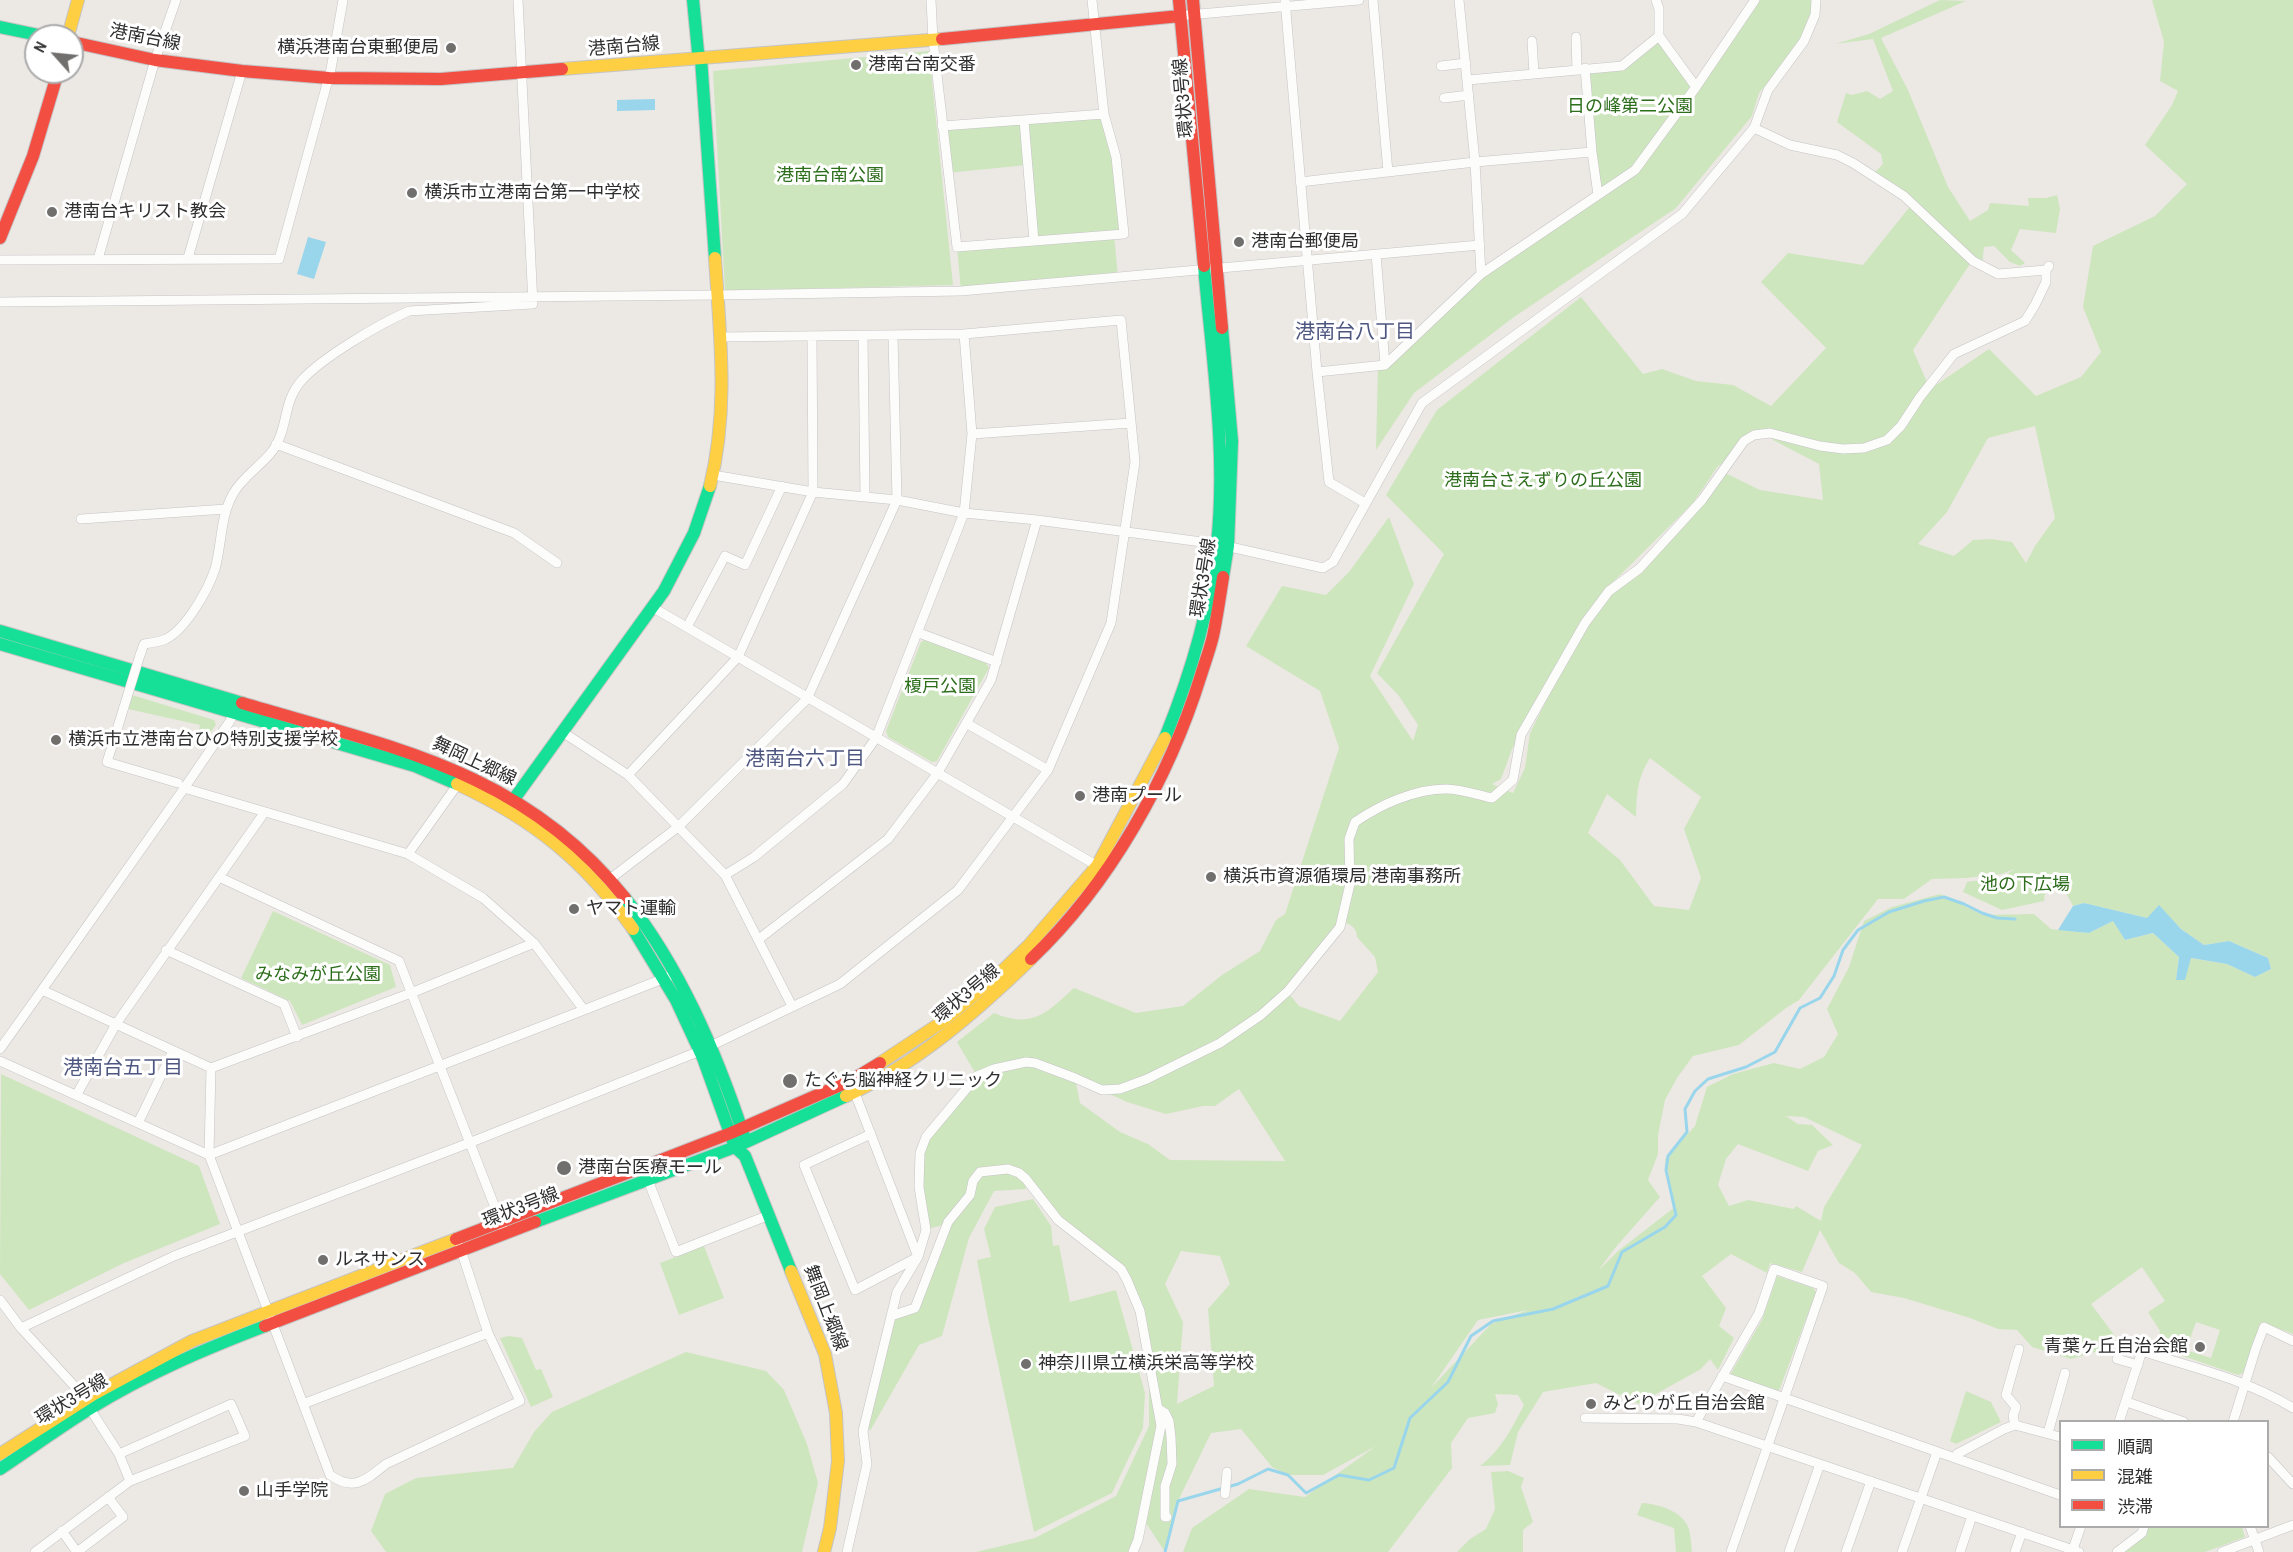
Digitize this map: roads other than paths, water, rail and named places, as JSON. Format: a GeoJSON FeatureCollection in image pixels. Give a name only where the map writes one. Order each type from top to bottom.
{"type":"FeatureCollection","features":[{"type":"Feature","properties":{"kind":"street"},"geometry":{"type":"LineString","coordinates":[[71,24],[78,0]]}},
{"type":"Feature","properties":{"kind":"street"},"geometry":{"type":"LineString","coordinates":[[98,259],[155,60],[176,0]]}},
{"type":"Feature","properties":{"kind":"street"},"geometry":{"type":"LineString","coordinates":[[0,260],[279,259],[329,78],[343,0]]}},
{"type":"Feature","properties":{"kind":"street"},"geometry":{"type":"LineString","coordinates":[[518,0],[533,304],[409,311],[394,317],[322,362],[301,381],[291,397],[276,444],[234,492],[226,509],[215,569],[202,596],[185,623],[167,638],[144,644],[107,762],[264,813],[408,854],[483,898],[534,943],[584,1010]]}},
{"type":"Feature","properties":{"kind":"street"},"geometry":{"type":"LineString","coordinates":[[510,805],[564,733],[672,578],[698,523],[713,475],[723,413],[721,338],[701,58],[698,52],[693,0]]}},
{"type":"Feature","properties":{"kind":"street"},"geometry":{"type":"LineString","coordinates":[[931,0],[942,126],[957,248],[1124,234],[1116,157],[1104,114],[1092,0]]}},
{"type":"Feature","properties":{"kind":"street","name":"環状3号線"},"geometry":{"type":"LineString","coordinates":[[1179,0],[1210,268]]}},
{"type":"Feature","properties":{"kind":"street","name":"環状3号線"},"geometry":{"type":"LineString","coordinates":[[503,1227],[742,1149],[854,1093],[908,1062],[977,1011],[1048,943],[1101,868],[1162,746],[1188,680],[1223,545],[1210,268],[1193,0]]}},
{"type":"Feature","properties":{"kind":"street"},"geometry":{"type":"LineString","coordinates":[[1180,16],[1286,3],[1359,0]]}},
{"type":"Feature","properties":{"kind":"street"},"geometry":{"type":"LineString","coordinates":[[1373,0],[1388,172]]}},
{"type":"Feature","properties":{"kind":"street"},"geometry":{"type":"LineString","coordinates":[[1459,0],[1475,162],[1481,274]]}},
{"type":"Feature","properties":{"kind":"street"},"geometry":{"type":"LineString","coordinates":[[1656,0],[1659,9],[1659,36],[1696,87]]}},
{"type":"Feature","properties":{"kind":"street"},"geometry":{"type":"LineString","coordinates":[[1317,372],[1385,365],[1481,274],[1635,170],[1696,87],[1755,0]]}},
{"type":"Feature","properties":{"kind":"street"},"geometry":{"type":"LineString","coordinates":[[713,475],[813,492],[897,500],[964,513],[1037,520],[1223,545],[1323,568],[1333,562],[1422,403],[1682,214],[1754,128],[1768,90],[1804,41],[1815,15],[1816,0]]}},
{"type":"Feature","properties":{"kind":"street"},"geometry":{"type":"LineString","coordinates":[[1286,3],[1317,372],[1329,482],[1365,503]]}},
{"type":"Feature","properties":{"kind":"street","name":"港南台線"},"geometry":{"type":"LineString","coordinates":[[84,45],[155,60],[242,71],[329,78],[441,79],[933,40],[1180,16]]}},
{"type":"Feature","properties":{"kind":"street"},"geometry":{"type":"LineString","coordinates":[[0,27],[24,32]]}},
{"type":"Feature","properties":{"kind":"street"},"geometry":{"type":"LineString","coordinates":[[1468,80],[1622,66],[1659,36]]}},
{"type":"Feature","properties":{"kind":"street"},"geometry":{"type":"LineString","coordinates":[[1576,37],[1598,195]]}},
{"type":"Feature","properties":{"kind":"street"},"geometry":{"type":"LineString","coordinates":[[1532,41],[1534,74]]}},
{"type":"Feature","properties":{"kind":"street"},"geometry":{"type":"LineString","coordinates":[[1442,66],[1466,63]]}},
{"type":"Feature","properties":{"kind":"street"},"geometry":{"type":"LineString","coordinates":[[188,258],[242,71]]}},
{"type":"Feature","properties":{"kind":"street"},"geometry":{"type":"LineString","coordinates":[[0,238],[13,211],[35,152],[55,84]]}},
{"type":"Feature","properties":{"kind":"street"},"geometry":{"type":"LineString","coordinates":[[1444,98],[1469,95]]}},
{"type":"Feature","properties":{"kind":"street"},"geometry":{"type":"LineString","coordinates":[[942,126],[1104,114]]}},
{"type":"Feature","properties":{"kind":"street"},"geometry":{"type":"LineString","coordinates":[[1024,120],[1034,241]]}},
{"type":"Feature","properties":{"kind":"street"},"geometry":{"type":"LineString","coordinates":[[847,1552],[867,1464],[863,1431],[891,1316],[897,1292],[918,1257],[926,1230],[919,1187],[920,1154],[926,1137],[977,1076],[994,1069],[1026,1062],[1035,1063],[1102,1090],[1120,1089],[1147,1080],[1220,1043],[1261,1015],[1290,990],[1340,927],[1350,884],[1349,839],[1355,822],[1390,802],[1430,790],[1448,789],[1492,798],[1514,780],[1521,735],[1581,629],[1609,591],[1639,569],[1702,500],[1744,441],[1754,435],[1770,433],[1820,446],[1843,449],[1864,448],[1887,440],[1901,426],[1920,397],[1954,354],[2025,321],[2046,282],[2048,268],[1998,274],[1972,261],[1904,196],[1854,163],[1837,155],[1790,145],[1754,128]]}},
{"type":"Feature","properties":{"kind":"street"},"geometry":{"type":"LineString","coordinates":[[1300,182],[1475,162],[1592,153]]}},
{"type":"Feature","properties":{"kind":"street"},"geometry":{"type":"LineString","coordinates":[[0,302],[718,296],[960,291],[1480,245]]}},
{"type":"Feature","properties":{"kind":"street"},"geometry":{"type":"LineString","coordinates":[[1376,254],[1385,365]]}},
{"type":"Feature","properties":{"kind":"street"},"geometry":{"type":"LineString","coordinates":[[21,1328],[125,1278],[238,1230],[469,1143],[705,1049],[840,984],[958,890],[1048,770],[1111,623],[1135,462],[1121,320],[964,334],[721,338]]}},
{"type":"Feature","properties":{"kind":"street"},"geometry":{"type":"LineString","coordinates":[[724,875],[754,856],[843,784],[876,738],[919,633],[964,513],[972,434],[964,334]]}},
{"type":"Feature","properties":{"kind":"street"},"geometry":{"type":"LineString","coordinates":[[610,879],[678,827],[807,699],[897,500],[893,336]]}},
{"type":"Feature","properties":{"kind":"street"},"geometry":{"type":"LineString","coordinates":[[628,775],[738,657],[813,492],[812,337]]}},
{"type":"Feature","properties":{"kind":"street"},"geometry":{"type":"LineString","coordinates":[[863,337],[865,496]]}},
{"type":"Feature","properties":{"kind":"street"},"geometry":{"type":"LineString","coordinates":[[972,434],[1131,423]]}},
{"type":"Feature","properties":{"kind":"street"},"geometry":{"type":"LineString","coordinates":[[276,444],[514,533],[557,563]]}},
{"type":"Feature","properties":{"kind":"street"},"geometry":{"type":"LineString","coordinates":[[687,627],[725,556],[745,565],[782,486]]}},
{"type":"Feature","properties":{"kind":"street"},"geometry":{"type":"LineString","coordinates":[[81,519],[226,509]]}},
{"type":"Feature","properties":{"kind":"street"},"geometry":{"type":"LineString","coordinates":[[759,939],[888,839],[937,774],[991,680],[1037,520]]}},
{"type":"Feature","properties":{"kind":"street"},"geometry":{"type":"LineString","coordinates":[[652,608],[1101,868]]}},
{"type":"Feature","properties":{"kind":"street","name":"舞岡上郷線"},"geometry":{"type":"LineString","coordinates":[[0,631],[461,779],[561,831],[610,879],[646,924],[705,1049],[742,1149],[825,1354],[836,1413],[838,1461],[830,1528],[824,1552]]}},
{"type":"Feature","properties":{"kind":"street"},"geometry":{"type":"LineString","coordinates":[[919,633],[997,662]]}},
{"type":"Feature","properties":{"kind":"street","name":"舞岡上郷線"},"geometry":{"type":"LineString","coordinates":[[0,644],[235,708]]}},
{"type":"Feature","properties":{"kind":"street"},"geometry":{"type":"LineString","coordinates":[[0,1049],[235,708]]}},
{"type":"Feature","properties":{"kind":"street"},"geometry":{"type":"LineString","coordinates":[[966,723],[1048,770]]}},
{"type":"Feature","properties":{"kind":"street"},"geometry":{"type":"LineString","coordinates":[[564,733],[628,775],[724,875],[792,1006]]}},
{"type":"Feature","properties":{"kind":"street"},"geometry":{"type":"LineString","coordinates":[[408,854],[461,779]]}},
{"type":"Feature","properties":{"kind":"street","name":"舞岡上郷線"},"geometry":{"type":"LineString","coordinates":[[510,805],[602,887],[671,975]]}},
{"type":"Feature","properties":{"kind":"street"},"geometry":{"type":"LineString","coordinates":[[77,1094],[116,1024],[264,813]]}},
{"type":"Feature","properties":{"kind":"street","name":"環状3号線"},"geometry":{"type":"LineString","coordinates":[[0,1469],[7,1453],[88,1403],[135,1368],[192,1341],[270,1318],[503,1227],[852,1080],[901,1050],[969,1001],[1029,945],[1101,868]]}},
{"type":"Feature","properties":{"kind":"street"},"geometry":{"type":"LineString","coordinates":[[219,877],[399,961],[503,1227]]}},
{"type":"Feature","properties":{"kind":"street"},"geometry":{"type":"LineString","coordinates":[[42,990],[211,1068],[411,993],[534,943]]}},
{"type":"Feature","properties":{"kind":"street"},"geometry":{"type":"LineString","coordinates":[[166,950],[284,1004],[297,1037]]}},
{"type":"Feature","properties":{"kind":"street"},"geometry":{"type":"LineString","coordinates":[[0,1061],[209,1155],[671,975]]}},
{"type":"Feature","properties":{"kind":"street"},"geometry":{"type":"LineString","coordinates":[[138,1123],[173,1052]]}},
{"type":"Feature","properties":{"kind":"street"},"geometry":{"type":"LineString","coordinates":[[211,1068],[209,1155],[330,1475],[339,1481],[352,1485],[360,1482],[386,1464],[520,1401],[488,1333],[459,1244]]}},
{"type":"Feature","properties":{"kind":"street"},"geometry":{"type":"LineString","coordinates":[[852,1080],[854,1093],[918,1257]]}},
{"type":"Feature","properties":{"kind":"street"},"geometry":{"type":"LineString","coordinates":[[871,1134],[804,1165],[855,1290],[918,1257]]}},
{"type":"Feature","properties":{"kind":"street"},"geometry":{"type":"LineString","coordinates":[[891,1316],[915,1308],[948,1222],[970,1195],[973,1181],[981,1172],[1008,1170],[1019,1173],[1058,1220],[1121,1269],[1140,1311],[1161,1426],[1138,1540],[1133,1552]]}},
{"type":"Feature","properties":{"kind":"street"},"geometry":{"type":"LineString","coordinates":[[648,1180],[676,1252],[769,1215]]}},
{"type":"Feature","properties":{"kind":"street"},"geometry":{"type":"LineString","coordinates":[[1696,1422],[1759,1313],[1774,1269],[1823,1286],[1731,1552]]}},
{"type":"Feature","properties":{"kind":"street"},"geometry":{"type":"LineString","coordinates":[[0,1300],[21,1328],[88,1403],[118,1454],[130,1481]]}},
{"type":"Feature","properties":{"kind":"street"},"geometry":{"type":"LineString","coordinates":[[2234,1420],[2264,1327],[2293,1341]]}},
{"type":"Feature","properties":{"kind":"street"},"geometry":{"type":"LineString","coordinates":[[303,1404],[488,1333]]}},
{"type":"Feature","properties":{"kind":"street"},"geometry":{"type":"LineString","coordinates":[[2015,1425],[2013,1416],[2016,1407],[2006,1395],[2019,1349]]}},
{"type":"Feature","properties":{"kind":"street"},"geometry":{"type":"LineString","coordinates":[[2120,1420],[2142,1351],[2244,1383],[2293,1408]]}},
{"type":"Feature","properties":{"kind":"street"},"geometry":{"type":"LineString","coordinates":[[2117,1359],[2138,1365]]}},
{"type":"Feature","properties":{"kind":"street"},"geometry":{"type":"LineString","coordinates":[[2048,1433],[2065,1373]]}},
{"type":"Feature","properties":{"kind":"street"},"geometry":{"type":"LineString","coordinates":[[1722,1376],[2059,1494]]}},
{"type":"Feature","properties":{"kind":"street"},"geometry":{"type":"LineString","coordinates":[[2127,1402],[2178,1420]]}},
{"type":"Feature","properties":{"kind":"street"},"geometry":{"type":"LineString","coordinates":[[35,1552],[130,1481],[245,1436],[231,1404],[118,1454]]}},
{"type":"Feature","properties":{"kind":"street"},"geometry":{"type":"LineString","coordinates":[[1158,1409],[1165,1413],[1169,1421],[1171,1437],[1172,1464],[1165,1486],[1165,1516],[1167,1517]]}},
{"type":"Feature","properties":{"kind":"street"},"geometry":{"type":"LineString","coordinates":[[1585,1418],[1678,1419],[1696,1422],[2075,1551],[2081,1528]]}},
{"type":"Feature","properties":{"kind":"street"},"geometry":{"type":"LineString","coordinates":[[1955,1458],[1957,1454],[2015,1425],[2059,1436]]}},
{"type":"Feature","properties":{"kind":"street"},"geometry":{"type":"LineString","coordinates":[[0,1437],[7,1453]]}},
{"type":"Feature","properties":{"kind":"street"},"geometry":{"type":"LineString","coordinates":[[1902,1552],[1936,1452]]}},
{"type":"Feature","properties":{"kind":"street"},"geometry":{"type":"LineString","coordinates":[[2269,1458],[2293,1484]]}},
{"type":"Feature","properties":{"kind":"street"},"geometry":{"type":"LineString","coordinates":[[1789,1552],[1820,1464]]}},
{"type":"Feature","properties":{"kind":"street"},"geometry":{"type":"LineString","coordinates":[[1225,1493],[1227,1476]]}},
{"type":"Feature","properties":{"kind":"street"},"geometry":{"type":"LineString","coordinates":[[1846,1552],[1871,1481]]}},
{"type":"Feature","properties":{"kind":"street"},"geometry":{"type":"LineString","coordinates":[[62,1531],[77,1552],[123,1517],[108,1497]]}},
{"type":"Feature","properties":{"kind":"street"},"geometry":{"type":"LineString","coordinates":[[1960,1552],[1972,1516]]}},
{"type":"Feature","properties":{"kind":"street"},"geometry":{"type":"LineString","coordinates":[[2222,1552],[2293,1525]]}},
{"type":"Feature","properties":{"kind":"street"},"geometry":{"type":"LineString","coordinates":[[2117,1552],[2142,1533],[2144,1528]]}},
{"type":"Feature","properties":{"kind":"street"},"geometry":{"type":"LineString","coordinates":[[2250,1528],[2259,1552]]}},
{"type":"Feature","properties":{"kind":"street"},"geometry":{"type":"LineString","coordinates":[[2015,1552],[2022,1532]]}},
{"type":"Feature","properties":{"kind":"water"},"geometry":{"type":"Polygon","coordinates":[[[655,99],[655,110],[617,111],[617,100],[655,99]]]}},
{"type":"Feature","properties":{"kind":"water"},"geometry":{"type":"Polygon","coordinates":[[[308,237],[326,242],[314,279],[297,274],[308,237]]]}},
{"type":"Feature","properties":{"kind":"water"},"geometry":{"type":"Polygon","coordinates":[[[2084,903],[2147,918],[2159,905],[2181,929],[2204,945],[2229,941],[2268,958],[2271,969],[2255,977],[2227,964],[2191,958],[2185,980],[2176,980],[2179,957],[2153,933],[2125,940],[2113,921],[2089,933],[2058,930],[2073,906],[2084,903]]]}},
{"type":"Feature","properties":{"kind":"waterway"},"geometry":{"type":"LineString","coordinates":[[1165,1552],[1178,1501],[1238,1484],[1268,1469],[1288,1475],[1306,1493],[1339,1475],[1369,1480],[1394,1468],[1410,1418],[1448,1382],[1471,1336],[1493,1321],[1553,1309],[1608,1286],[1622,1252],[1665,1227],[1676,1215],[1666,1170],[1668,1156],[1687,1132],[1685,1109],[1695,1091],[1708,1079],[1746,1067],[1775,1052],[1800,1008],[1820,998],[1834,976],[1843,950],[1858,930],[1889,912],[1944,897],[1997,918],[2015,919]]}},
{"type":"Feature","properties":{"kind":"place","name":"横浜港南台東郵便局"},"geometry":{"type":"Point","coordinates":[451,48]}},
{"type":"Feature","properties":{"kind":"place","name":"港南台南交番"},"geometry":{"type":"Point","coordinates":[856,65]}},
{"type":"Feature","properties":{"kind":"place","name":"横浜市立港南台第一中学校"},"geometry":{"type":"Point","coordinates":[412,193]}},
{"type":"Feature","properties":{"kind":"place","name":"港南台キリスト教会"},"geometry":{"type":"Point","coordinates":[52,212]}},
{"type":"Feature","properties":{"kind":"place","name":"港南台郵便局"},"geometry":{"type":"Point","coordinates":[1239,242]}},
{"type":"Feature","properties":{"kind":"place","name":"横浜市立港南台ひの特別支援学校"},"geometry":{"type":"Point","coordinates":[56,740]}},
{"type":"Feature","properties":{"kind":"place","name":"港南プール"},"geometry":{"type":"Point","coordinates":[1080,796]}},
{"type":"Feature","properties":{"kind":"place","name":"横浜市資源循環局 港南事務所"},"geometry":{"type":"Point","coordinates":[1211,877]}},
{"type":"Feature","properties":{"kind":"place","name":"ヤマト運輸"},"geometry":{"type":"Point","coordinates":[574,909]}},
{"type":"Feature","properties":{"kind":"place","name":"たぐち脳神経クリニック"},"geometry":{"type":"Point","coordinates":[790,1081]}},
{"type":"Feature","properties":{"kind":"place","name":"港南台医療モール"},"geometry":{"type":"Point","coordinates":[564,1168]}},
{"type":"Feature","properties":{"kind":"place","name":"ルネサンス"},"geometry":{"type":"Point","coordinates":[323,1260]}},
{"type":"Feature","properties":{"kind":"place","name":"青葉ヶ丘自治会館"},"geometry":{"type":"Point","coordinates":[2200,1347]}},
{"type":"Feature","properties":{"kind":"place","name":"神奈川県立横浜栄高等学校"},"geometry":{"type":"Point","coordinates":[1026,1364]}},
{"type":"Feature","properties":{"kind":"place","name":"みどりが丘自治会館"},"geometry":{"type":"Point","coordinates":[1591,1404]}},
{"type":"Feature","properties":{"kind":"place","name":"山手学院"},"geometry":{"type":"Point","coordinates":[244,1491]}},
{"type":"Feature","properties":{"kind":"district","name":"港南台八丁目"},"geometry":{"type":"Point","coordinates":[1355,333]}},
{"type":"Feature","properties":{"kind":"district","name":"港南台六丁目"},"geometry":{"type":"Point","coordinates":[805,760]}},
{"type":"Feature","properties":{"kind":"district","name":"港南台五丁目"},"geometry":{"type":"Point","coordinates":[123,1069]}},
{"type":"Feature","properties":{"kind":"park label","name":"日の峰第二公園"},"geometry":{"type":"Point","coordinates":[1630,107]}},
{"type":"Feature","properties":{"kind":"park label","name":"港南台南公園"},"geometry":{"type":"Point","coordinates":[830,176]}},
{"type":"Feature","properties":{"kind":"park label","name":"港南台さえずりの丘公園"},"geometry":{"type":"Point","coordinates":[1543,481]}},
{"type":"Feature","properties":{"kind":"park label","name":"榎戸公園"},"geometry":{"type":"Point","coordinates":[940,687]}},
{"type":"Feature","properties":{"kind":"park label","name":"池の下広場"},"geometry":{"type":"Point","coordinates":[2025,885]}},
{"type":"Feature","properties":{"kind":"park label","name":"みなみが丘公園"},"geometry":{"type":"Point","coordinates":[318,975]}}]}
